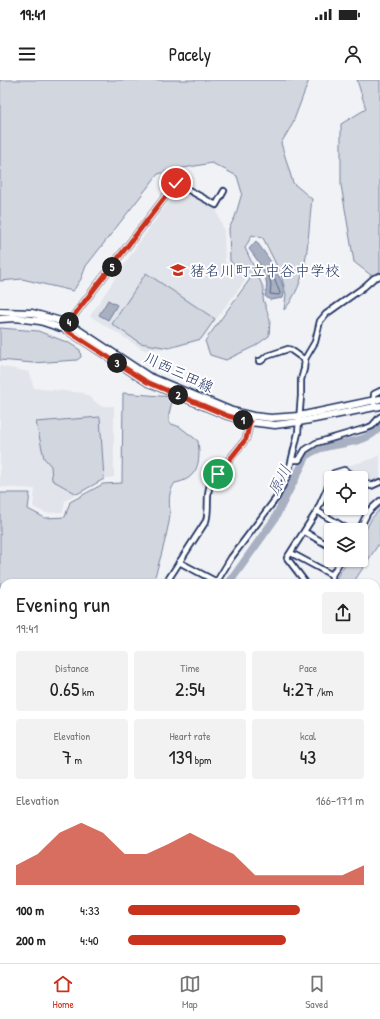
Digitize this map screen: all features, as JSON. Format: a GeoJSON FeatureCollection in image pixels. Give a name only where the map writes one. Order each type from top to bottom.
{"type":"FeatureCollection","features":[{"type":"Feature","properties":{"kind":"main road","name":"川西三田線"},"geometry":{"type":"LineString","coordinates":[[0,312],[32,313],[68,323],[148,376],[232,411],[253,416],[299,419]]}},
{"type":"Feature","properties":{"kind":"main road","name":"川西三田線"},"geometry":{"type":"LineString","coordinates":[[0,319],[15,318],[40,321],[66,330],[147,382],[228,416],[250,422],[275,425],[377,403]]}},
{"type":"Feature","properties":{"kind":"street"},"geometry":{"type":"LineString","coordinates":[[66,330],[68,323],[176,183],[216,205],[224,191]]}},
{"type":"Feature","properties":{"kind":"street"},"geometry":{"type":"LineString","coordinates":[[218,579],[231,558],[277,497],[288,475],[299,419],[301,380],[304,369],[304,360],[315,342],[322,316],[364,287],[374,278],[380,276]]}},
{"type":"Feature","properties":{"kind":"street"},"geometry":{"type":"LineString","coordinates":[[259,361],[267,356],[288,349],[304,360]]}},
{"type":"Feature","properties":{"kind":"street"},"geometry":{"type":"LineString","coordinates":[[377,403],[374,394],[380,391]]}},
{"type":"Feature","properties":{"kind":"street"},"geometry":{"type":"LineString","coordinates":[[292,460],[299,460],[311,445],[372,426],[380,417]]}},
{"type":"Feature","properties":{"kind":"street"},"geometry":{"type":"LineString","coordinates":[[168,579],[206,521],[208,514],[208,489],[211,482],[246,439],[250,422]]}},
{"type":"Feature","properties":{"kind":"street"},"geometry":{"type":"LineString","coordinates":[[368,484],[371,486],[380,482]]}},
{"type":"Feature","properties":{"kind":"street"},"geometry":{"type":"LineString","coordinates":[[303,579],[287,558],[305,532],[324,499]]}},
{"type":"Feature","properties":{"kind":"street"},"geometry":{"type":"LineString","coordinates":[[368,512],[380,501]]}},
{"type":"Feature","properties":{"kind":"street"},"geometry":{"type":"LineString","coordinates":[[317,511],[337,523]]}},
{"type":"Feature","properties":{"kind":"street"},"geometry":{"type":"LineString","coordinates":[[305,532],[324,544]]}},
{"type":"Feature","properties":{"kind":"street"},"geometry":{"type":"LineString","coordinates":[[291,552],[332,575]]}},
{"type":"Feature","properties":{"kind":"street"},"geometry":{"type":"LineString","coordinates":[[179,562],[210,579]]}},
{"type":"Feature","properties":{"kind":"street"},"geometry":{"type":"LineString","coordinates":[[332,579],[332,575],[337,567]]}},
{"type":"Feature","properties":{"kind":"shaded area"},"geometry":{"type":"Polygon","coordinates":[[[0,80],[309,80],[292,125],[281,143],[293,183],[312,199],[307,250],[302,275],[292,299],[284,310],[286,295],[281,274],[263,238],[252,235],[245,248],[264,289],[263,299],[270,320],[269,336],[255,346],[226,360],[210,355],[205,341],[250,279],[230,261],[229,228],[235,217],[242,193],[237,176],[212,163],[158,174],[86,266],[81,279],[73,291],[22,279],[0,281],[0,80]]]}},
{"type":"Feature","properties":{"kind":"shaded area"},"geometry":{"type":"Polygon","coordinates":[[[357,80],[380,80],[380,272],[372,276],[354,262],[341,185],[341,124],[366,109],[357,80]]]}},
{"type":"Feature","properties":{"kind":"shaded area","name":"猪名川町立中谷中学校"},"geometry":{"type":"Polygon","coordinates":[[[181,185],[216,208],[224,231],[225,262],[247,278],[201,339],[169,348],[144,350],[90,316],[136,247],[181,185]]]}},
{"type":"Feature","properties":{"kind":"shaded area"},"geometry":{"type":"Polygon","coordinates":[[[146,273],[215,319],[201,339],[169,348],[140,343],[112,324],[146,273]]]}},
{"type":"Feature","properties":{"kind":"shaded area"},"geometry":{"type":"Polygon","coordinates":[[[0,328],[38,331],[69,343],[80,350],[81,357],[77,360],[33,363],[0,360],[0,328]]]}},
{"type":"Feature","properties":{"kind":"shaded area"},"geometry":{"type":"Polygon","coordinates":[[[0,366],[29,372],[34,388],[84,393],[101,406],[114,406],[114,477],[100,479],[65,501],[63,512],[46,513],[33,507],[35,489],[0,487],[0,366]]]}},
{"type":"Feature","properties":{"kind":"shaded area"},"geometry":{"type":"Polygon","coordinates":[[[123,393],[173,397],[169,414],[169,423],[180,427],[198,441],[199,456],[193,473],[189,478],[175,483],[170,493],[170,517],[154,579],[0,579],[0,493],[30,493],[28,509],[45,518],[65,517],[70,502],[103,484],[122,483],[123,393]]]}},
{"type":"Feature","properties":{"kind":"shaded area"},"geometry":{"type":"Polygon","coordinates":[[[100,417],[104,479],[77,494],[52,480],[51,466],[44,458],[36,422],[100,417]]]}},
{"type":"Feature","properties":{"kind":"shaded area"},"geometry":{"type":"Polygon","coordinates":[[[380,455],[380,479],[370,484],[368,483],[368,471],[349,471],[343,467],[372,459],[380,455]]]}},
{"type":"Feature","properties":{"kind":"shaded area"},"geometry":{"type":"Polygon","coordinates":[[[380,509],[380,542],[368,560],[368,525],[380,509]]]}},
{"type":"Feature","properties":{"kind":"shaded area"},"geometry":{"type":"Polygon","coordinates":[[[343,567],[364,567],[356,579],[337,579],[343,567]]]}},
{"type":"Feature","properties":{"kind":"water"},"geometry":{"type":"Polygon","coordinates":[[[256,241],[275,269],[283,285],[283,298],[270,300],[265,296],[266,283],[263,271],[257,259],[249,249],[256,241]]]}},
{"type":"Feature","properties":{"kind":"water"},"geometry":{"type":"Polygon","coordinates":[[[108,300],[117,305],[108,320],[99,315],[108,300]]]}},
{"type":"Feature","properties":{"kind":"waterway","name":"原川"},"geometry":{"type":"LineString","coordinates":[[232,579],[274,520],[307,455],[325,447],[365,438],[380,426]]}},
{"type":"Feature","properties":{"kind":"place","name":"猪名川町立中谷中学校"},"geometry":{"type":"Point","coordinates":[178,270]}},
{"type":"Feature","properties":{"kind":"route"},"geometry":{"type":"LineString","coordinates":[[176,183],[68,323],[66,330],[147,382],[228,416],[250,422],[246,439],[218,474]]}}]}
